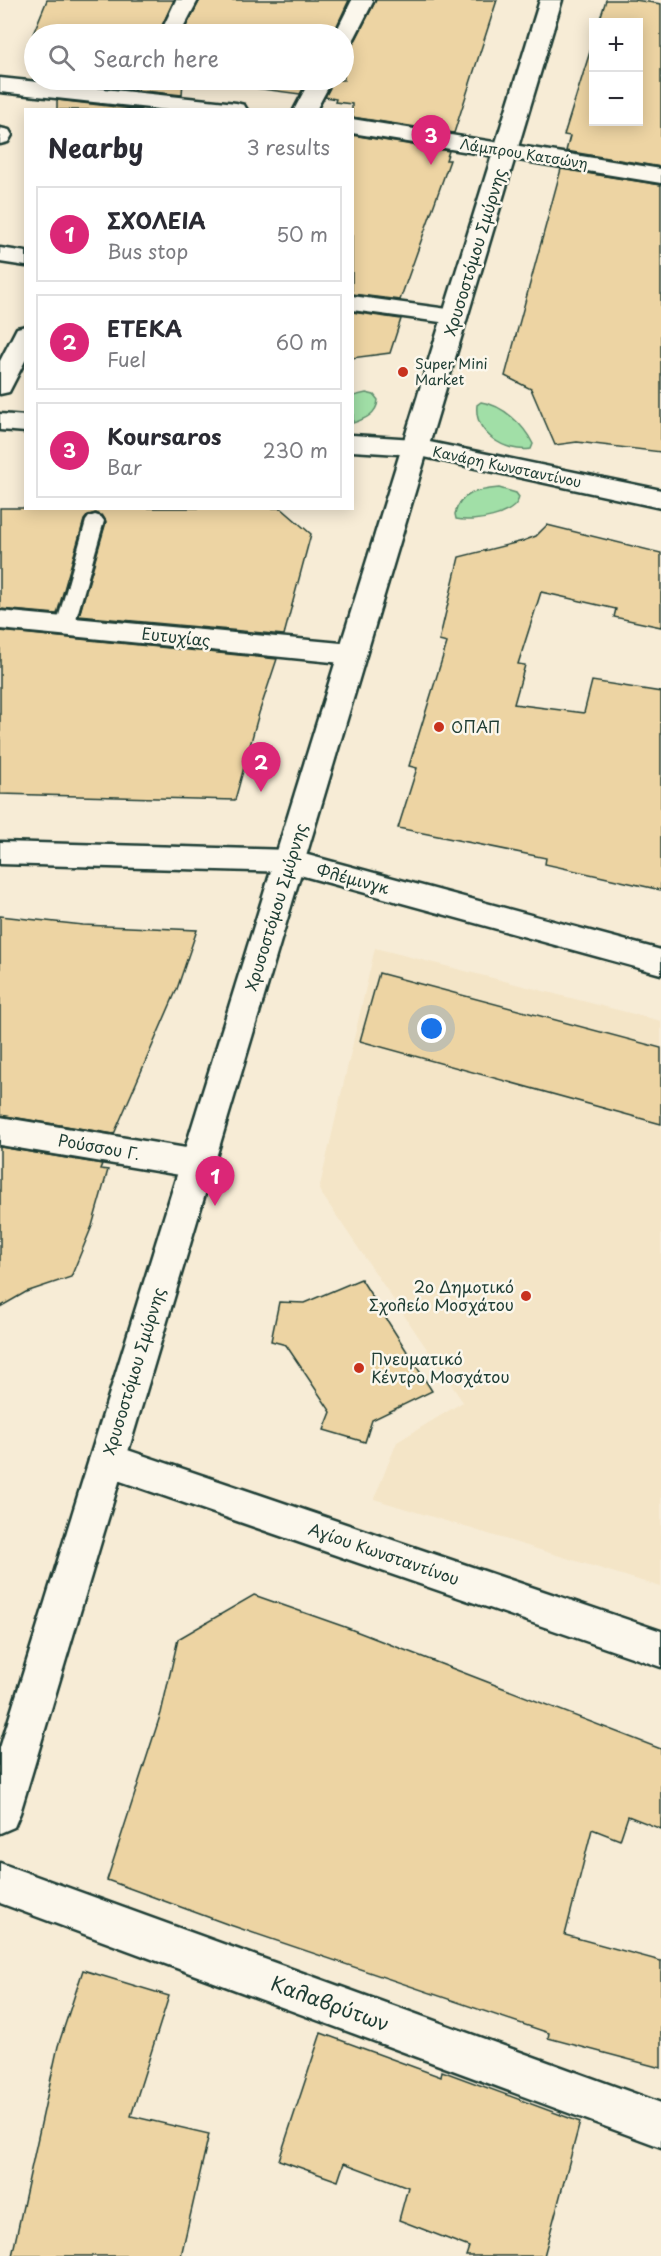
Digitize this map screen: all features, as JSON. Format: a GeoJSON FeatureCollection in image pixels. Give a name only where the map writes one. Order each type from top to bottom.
{"type":"FeatureCollection","features":[{"type":"Feature","properties":{"kind":"street"},"geometry":{"type":"LineString","coordinates":[[175,24],[187,0]]}},
{"type":"Feature","properties":{"kind":"street"},"geometry":{"type":"LineString","coordinates":[[351,24],[363,0]]}},
{"type":"Feature","properties":{"kind":"street","name":"Χρυσοστόμου Σμύρνης"},"geometry":{"type":"LineString","coordinates":[[0,1813],[551,0]]}},
{"type":"Feature","properties":{"kind":"street"},"geometry":{"type":"LineString","coordinates":[[0,85],[24,87]]}},
{"type":"Feature","properties":{"kind":"street"},"geometry":{"type":"LineString","coordinates":[[64,90],[141,96],[222,108]]}},
{"type":"Feature","properties":{"kind":"street"},"geometry":{"type":"LineString","coordinates":[[305,108],[315,90]]}},
{"type":"Feature","properties":{"kind":"street","name":"Λάμπρου Κατσώνη"},"geometry":{"type":"LineString","coordinates":[[354,126],[661,176]]}},
{"type":"Feature","properties":{"kind":"street"},"geometry":{"type":"LineString","coordinates":[[0,255],[24,259]]}},
{"type":"Feature","properties":{"kind":"street"},"geometry":{"type":"LineString","coordinates":[[354,303],[455,317]]}},
{"type":"Feature","properties":{"kind":"street"},"geometry":{"type":"LineString","coordinates":[[0,386],[24,337]]}},
{"type":"Feature","properties":{"kind":"street"},"geometry":{"type":"LineString","coordinates":[[0,422],[24,424]]}},
{"type":"Feature","properties":{"kind":"street","name":"Κανάρη Κωνσταντίνου"},"geometry":{"type":"LineString","coordinates":[[354,443],[415,447],[661,500]]}},
{"type":"Feature","properties":{"kind":"street","name":"Ευτυχίας"},"geometry":{"type":"LineString","coordinates":[[0,620],[352,654]]}},
{"type":"Feature","properties":{"kind":"street","name":"Φλέμινγκ"},"geometry":{"type":"LineString","coordinates":[[0,854],[289,861],[661,962]]}},
{"type":"Feature","properties":{"kind":"street","name":"Ρούσσου Γ."},"geometry":{"type":"LineString","coordinates":[[0,1131],[198,1164]]}},
{"type":"Feature","properties":{"kind":"street","name":"Αγίου Κωνσταντίνου"},"geometry":{"type":"LineString","coordinates":[[107,1460],[661,1649]]}},
{"type":"Feature","properties":{"kind":"street","name":"Καλαβρύτων"},"geometry":{"type":"LineString","coordinates":[[0,1883],[661,2125]]}},
{"type":"Feature","properties":{"kind":"lane"},"geometry":{"type":"LineString","coordinates":[[65,626],[95,521]]}},
{"type":"Feature","properties":{"kind":"shaded area","name":"2ο Δημοτικό Σχολείο Μοσχάτου"},"geometry":{"type":"Polygon","coordinates":[[[375,948],[661,1021],[661,1587],[374,1499],[397,1442],[463,1402],[319,1190],[375,948]]]}},
{"type":"Feature","properties":{"kind":"green space"},"geometry":{"type":"Polygon","coordinates":[[[366,393],[374,395],[378,400],[373,412],[366,418],[354,423],[354,396],[366,393]]]}},
{"type":"Feature","properties":{"kind":"green space"},"geometry":{"type":"Polygon","coordinates":[[[481,402],[497,407],[512,417],[529,437],[533,444],[531,449],[511,448],[493,439],[486,432],[477,415],[477,405],[481,402]]]}},
{"type":"Feature","properties":{"kind":"green space"},"geometry":{"type":"Polygon","coordinates":[[[499,488],[516,493],[519,497],[510,509],[482,519],[456,519],[455,514],[458,507],[466,497],[478,491],[499,488]]]}},
{"type":"Feature","properties":{"kind":"building"},"geometry":{"type":"Polygon","coordinates":[[[47,0],[174,0],[163,24],[37,24],[47,0]]]}},
{"type":"Feature","properties":{"kind":"building"},"geometry":{"type":"Polygon","coordinates":[[[200,0],[349,0],[338,24],[187,24],[200,0]]]}},
{"type":"Feature","properties":{"kind":"building"},"geometry":{"type":"Polygon","coordinates":[[[376,0],[497,0],[454,133],[354,117],[352,104],[335,102],[336,99],[325,97],[329,90],[354,90],[354,43],[376,0]]]}},
{"type":"Feature","properties":{"kind":"building"},"geometry":{"type":"Polygon","coordinates":[[[606,0],[635,0],[661,4],[661,167],[566,151],[570,136],[564,135],[589,55],[589,126],[643,126],[643,18],[600,18],[606,0]]]}},
{"type":"Feature","properties":{"kind":"building"},"geometry":{"type":"Polygon","coordinates":[[[135,90],[182,90],[182,95],[135,90]]]}},
{"type":"Feature","properties":{"kind":"building"},"geometry":{"type":"Polygon","coordinates":[[[269,90],[302,90],[300,94],[269,90]]]}},
{"type":"Feature","properties":{"kind":"building"},"geometry":{"type":"Polygon","coordinates":[[[57,100],[125,108],[57,108],[57,100]]]}},
{"type":"Feature","properties":{"kind":"building"},"geometry":{"type":"Polygon","coordinates":[[[354,135],[449,151],[446,160],[450,160],[400,300],[354,294],[354,135]]]}},
{"type":"Feature","properties":{"kind":"building"},"geometry":{"type":"Polygon","coordinates":[[[561,169],[661,185],[661,452],[577,442],[555,445],[531,389],[505,376],[561,169]]]}},
{"type":"Feature","properties":{"kind":"building"},"geometry":{"type":"Polygon","coordinates":[[[354,312],[401,319],[390,353],[354,358],[354,312]]]}},
{"type":"Feature","properties":{"kind":"building"},"geometry":{"type":"Polygon","coordinates":[[[0,508],[24,508],[24,510],[283,510],[311,534],[284,635],[79,616],[106,522],[103,516],[96,513],[88,515],[84,520],[57,614],[0,609],[0,508]]]}},
{"type":"Feature","properties":{"kind":"building"},"geometry":{"type":"Polygon","coordinates":[[[547,525],[661,553],[661,627],[614,617],[616,609],[541,592],[518,664],[525,665],[514,704],[584,713],[592,681],[661,692],[661,890],[545,864],[546,858],[398,828],[417,768],[409,766],[447,643],[439,641],[459,557],[523,541],[536,536],[547,525]]]}},
{"type":"Feature","properties":{"kind":"building"},"geometry":{"type":"Polygon","coordinates":[[[0,631],[277,659],[259,713],[235,800],[0,794],[0,631]]]}},
{"type":"Feature","properties":{"kind":"building"},"geometry":{"type":"Polygon","coordinates":[[[0,916],[83,925],[197,930],[177,989],[114,1134],[0,1115],[0,916]]]}},
{"type":"Feature","properties":{"kind":"building"},"geometry":{"type":"Polygon","coordinates":[[[379,973],[661,1048],[661,1124],[360,1041],[379,973]]]}},
{"type":"Feature","properties":{"kind":"building"},"geometry":{"type":"Polygon","coordinates":[[[0,1147],[102,1164],[100,1169],[108,1170],[92,1226],[71,1277],[26,1292],[0,1307],[0,1147]]]}},
{"type":"Feature","properties":{"kind":"building","name":"Πνευματικό Κέντρο Μοσχάτου"},"geometry":{"type":"Polygon","coordinates":[[[361,1279],[432,1391],[372,1420],[365,1442],[324,1430],[331,1412],[286,1345],[271,1341],[279,1302],[304,1303],[361,1279]]]}},
{"type":"Feature","properties":{"kind":"building"},"geometry":{"type":"Polygon","coordinates":[[[254,1595],[345,1627],[661,1749],[661,1829],[628,1816],[620,1840],[592,1829],[565,1935],[661,1961],[661,2068],[548,2038],[549,2033],[227,1924],[107,1880],[161,1713],[178,1639],[254,1595]]]}},
{"type":"Feature","properties":{"kind":"building"},"geometry":{"type":"Polygon","coordinates":[[[83,1970],[169,1996],[131,2116],[209,2134],[181,2256],[12,2256],[58,2046],[83,1970]]]}},
{"type":"Feature","properties":{"kind":"building"},"geometry":{"type":"Polygon","coordinates":[[[321,2033],[441,2077],[442,2071],[580,2122],[544,2256],[466,2256],[469,2247],[399,2220],[408,2187],[344,2163],[338,2181],[279,2160],[321,2033]]]}},
{"type":"Feature","properties":{"kind":"place","name":"Koursaros"},"geometry":{"type":"Point","coordinates":[431,165]}},
{"type":"Feature","properties":{"kind":"place","name":"Super Mini Market"},"geometry":{"type":"Point","coordinates":[403,372]}},
{"type":"Feature","properties":{"kind":"place","name":"ΟΠΑΠ"},"geometry":{"type":"Point","coordinates":[439,727]}},
{"type":"Feature","properties":{"kind":"place","name":"ΕΤΕΚΑ"},"geometry":{"type":"Point","coordinates":[261,792]}},
{"type":"Feature","properties":{"kind":"place","name":"ΣΧΟΛΕΙΑ"},"geometry":{"type":"Point","coordinates":[215,1206]}},
{"type":"Feature","properties":{"kind":"place","name":"2ο Δημοτικό Σχολείο Μοσχάτου"},"geometry":{"type":"Point","coordinates":[526,1296]}},
{"type":"Feature","properties":{"kind":"place","name":"Πνευματικό Κέντρο Μοσχάτου"},"geometry":{"type":"Point","coordinates":[359,1368]}}]}
